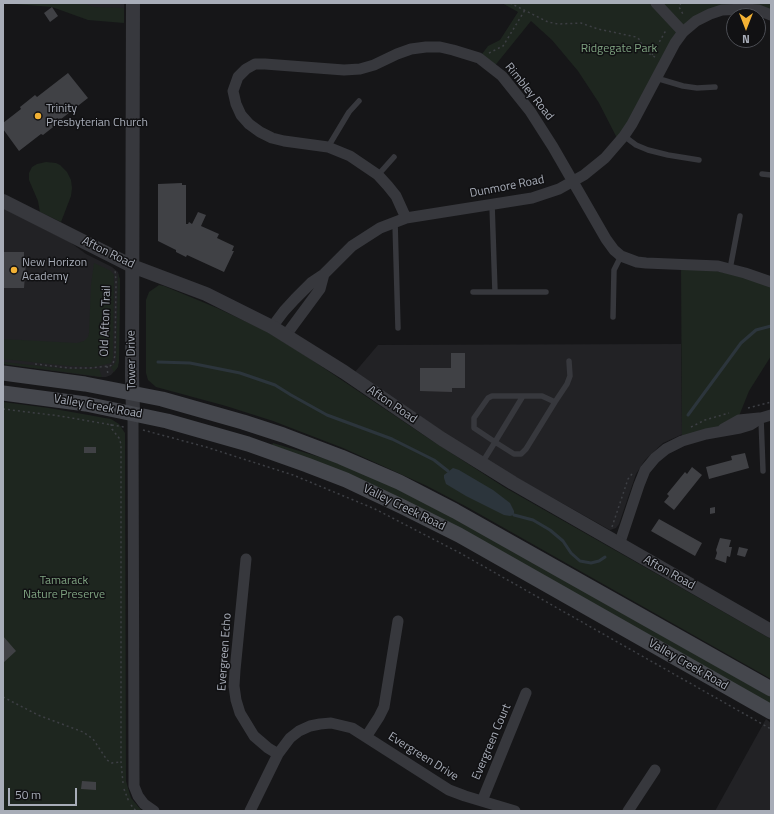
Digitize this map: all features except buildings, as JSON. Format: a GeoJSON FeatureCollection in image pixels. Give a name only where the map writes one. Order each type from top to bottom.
{"type":"FeatureCollection","features":[{"type":"Feature","properties":{"kind":"main road","name":"Valley Creek Road"},"geometry":{"type":"LineString","coordinates":[[3,373],[84,384],[133,393],[202,410],[249,424],[322,449],[380,474],[468,518],[771,689]]}},
{"type":"Feature","properties":{"kind":"main road","name":"Valley Creek Road"},"geometry":{"type":"LineString","coordinates":[[3,393],[66,401],[133,413],[248,444],[307,465],[384,498],[459,536],[771,712]]}},
{"type":"Feature","properties":{"kind":"street","name":"Tower Drive"},"geometry":{"type":"LineString","coordinates":[[133,3],[132,266],[134,786],[138,796],[144,804],[154,811]]}},
{"type":"Feature","properties":{"kind":"street"},"geometry":{"type":"LineString","coordinates":[[656,3],[683,32]]}},
{"type":"Feature","properties":{"kind":"street","name":"Dunmore Road"},"geometry":{"type":"LineString","coordinates":[[272,327],[284,311],[312,282],[324,274],[352,246],[380,228],[401,220],[532,198],[547,193],[584,175],[606,158],[624,136],[632,124],[664,62],[683,32],[696,21],[722,10],[746,8],[758,10],[771,15]]}},
{"type":"Feature","properties":{"kind":"street","name":"Rimbley Road"},"geometry":{"type":"LineString","coordinates":[[401,220],[396,196],[378,175],[350,156],[328,147],[272,138],[249,124],[241,115],[236,104],[233,91],[238,77],[246,69],[255,64],[344,70],[360,69],[374,65],[411,49],[426,47],[440,47],[483,60],[502,76],[530,111],[541,127],[606,239],[614,250],[621,256],[646,264],[705,265],[730,269],[771,282]]}},
{"type":"Feature","properties":{"kind":"street","name":"Afton Road"},"geometry":{"type":"LineString","coordinates":[[3,201],[132,266],[213,297],[272,327],[344,372],[481,464],[619,545],[771,631]]}},
{"type":"Feature","properties":{"kind":"street","name":"Dunmore Road"},"geometry":{"type":"LineString","coordinates":[[286,335],[320,289],[324,274]]}},
{"type":"Feature","properties":{"kind":"street"},"geometry":{"type":"LineString","coordinates":[[619,545],[645,470],[655,458],[682,441],[719,431],[743,428],[766,416]]}},
{"type":"Feature","properties":{"kind":"street","name":"Evergreen Echo"},"geometry":{"type":"LineString","coordinates":[[246,559],[235,670],[234,686],[236,700],[240,713],[254,736],[278,754]]}},
{"type":"Feature","properties":{"kind":"street"},"geometry":{"type":"LineString","coordinates":[[366,737],[379,718],[384,707],[398,622]]}},
{"type":"Feature","properties":{"kind":"street","name":"Evergreen Court"},"geometry":{"type":"LineString","coordinates":[[482,801],[526,693]]}},
{"type":"Feature","properties":{"kind":"street","name":"Evergreen Drive"},"geometry":{"type":"LineString","coordinates":[[250,811],[278,754],[290,738],[310,726],[320,724],[341,725],[352,728],[449,790],[515,811]]}},
{"type":"Feature","properties":{"kind":"street"},"geometry":{"type":"LineString","coordinates":[[628,811],[655,770]]}},
{"type":"Feature","properties":{"kind":"lane"},"geometry":{"type":"LineString","coordinates":[[656,78],[683,86],[697,88],[715,87]]}},
{"type":"Feature","properties":{"kind":"lane"},"geometry":{"type":"LineString","coordinates":[[328,147],[349,112],[359,101]]}},
{"type":"Feature","properties":{"kind":"lane"},"geometry":{"type":"LineString","coordinates":[[624,136],[636,145],[648,150],[699,160]]}},
{"type":"Feature","properties":{"kind":"lane"},"geometry":{"type":"LineString","coordinates":[[378,175],[394,157]]}},
{"type":"Feature","properties":{"kind":"lane"},"geometry":{"type":"LineString","coordinates":[[762,174],[771,175]]}},
{"type":"Feature","properties":{"kind":"lane"},"geometry":{"type":"LineString","coordinates":[[492,204],[495,292]]}},
{"type":"Feature","properties":{"kind":"lane"},"geometry":{"type":"LineString","coordinates":[[730,269],[740,216]]}},
{"type":"Feature","properties":{"kind":"lane"},"geometry":{"type":"LineString","coordinates":[[398,328],[401,220]]}},
{"type":"Feature","properties":{"kind":"lane"},"geometry":{"type":"LineString","coordinates":[[613,317],[614,270],[621,256]]}},
{"type":"Feature","properties":{"kind":"lane"},"geometry":{"type":"LineString","coordinates":[[473,292],[546,292]]}},
{"type":"Feature","properties":{"kind":"lane"},"geometry":{"type":"LineString","coordinates":[[555,402],[542,396],[492,396],[488,398],[474,418],[474,428],[514,454],[521,454],[524,452],[567,384],[570,376],[569,362]]}},
{"type":"Feature","properties":{"kind":"lane"},"geometry":{"type":"LineString","coordinates":[[481,464],[523,396]]}},
{"type":"Feature","properties":{"kind":"lane"},"geometry":{"type":"LineString","coordinates":[[763,471],[766,416]]}},
{"type":"Feature","properties":{"kind":"path"},"geometry":{"type":"LineString","coordinates":[[510,3],[548,22],[558,24],[581,23],[598,29],[636,37],[640,40],[643,50],[664,62]]}},
{"type":"Feature","properties":{"kind":"path"},"geometry":{"type":"LineString","coordinates":[[483,60],[489,53],[503,46],[525,10]]}},
{"type":"Feature","properties":{"kind":"path","name":"Old Afton Trail"},"geometry":{"type":"LineString","coordinates":[[31,364],[90,368],[113,364],[116,282],[115,272]]}},
{"type":"Feature","properties":{"kind":"path"},"geometry":{"type":"LineString","coordinates":[[3,410],[106,423],[111,425],[112,429],[121,440],[121,762],[124,791],[128,801],[136,811]]}},
{"type":"Feature","properties":{"kind":"path"},"geometry":{"type":"LineString","coordinates":[[152,432],[206,447],[293,475],[375,509],[460,553],[771,729]]}},
{"type":"Feature","properties":{"kind":"path"},"geometry":{"type":"LineString","coordinates":[[3,697],[38,715],[83,732],[93,739],[107,760],[112,763],[121,762]]}},
{"type":"Feature","properties":{"kind":"shaded area"},"geometry":{"type":"Polygon","coordinates":[[[78,3],[124,3],[124,10],[78,9],[78,3]]]}},
{"type":"Feature","properties":{"kind":"shaded area"},"geometry":{"type":"Polygon","coordinates":[[[3,208],[70,242],[86,254],[112,267],[118,272],[120,280],[119,361],[117,368],[111,375],[99,377],[3,364],[3,208]]]}},
{"type":"Feature","properties":{"kind":"shaded area"},"geometry":{"type":"Polygon","coordinates":[[[681,344],[682,433],[685,433],[663,443],[645,460],[636,474],[619,524],[616,528],[610,530],[512,475],[452,438],[355,372],[378,345],[681,344]]]}},
{"type":"Feature","properties":{"kind":"shaded area"},"geometry":{"type":"Polygon","coordinates":[[[453,468],[493,490],[510,503],[514,511],[514,515],[504,515],[446,484],[444,475],[453,468]]]}},
{"type":"Feature","properties":{"kind":"shaded area"},"geometry":{"type":"Polygon","coordinates":[[[766,719],[771,723],[771,811],[715,811],[766,719]]]}},
{"type":"Feature","properties":{"kind":"green space"},"geometry":{"type":"Polygon","coordinates":[[[3,3],[86,3],[94,7],[124,8],[124,23],[88,20],[52,7],[3,3]]]}},
{"type":"Feature","properties":{"kind":"green space","name":"Ridgegate Park"},"geometry":{"type":"Polygon","coordinates":[[[502,3],[771,3],[771,15],[766,14],[766,8],[726,8],[726,12],[683,32],[619,142],[599,103],[578,71],[552,40],[531,21],[493,68],[479,58],[488,46],[500,40],[518,12],[502,3]]]}},
{"type":"Feature","properties":{"kind":"green space"},"geometry":{"type":"Polygon","coordinates":[[[46,162],[60,165],[67,172],[71,180],[71,196],[61,222],[40,212],[38,201],[29,180],[29,173],[32,167],[46,162]]]}},
{"type":"Feature","properties":{"kind":"green space"},"geometry":{"type":"Polygon","coordinates":[[[94,263],[111,271],[114,275],[113,358],[111,363],[94,367],[3,359],[3,339],[77,343],[84,341],[88,337],[91,285],[94,263]]]}},
{"type":"Feature","properties":{"kind":"green space"},"geometry":{"type":"Polygon","coordinates":[[[681,264],[771,282],[771,356],[749,391],[737,421],[682,441],[681,264]]]}},
{"type":"Feature","properties":{"kind":"green space"},"geometry":{"type":"Polygon","coordinates":[[[118,273],[120,280],[119,361],[118,367],[114,372],[111,367],[116,361],[118,273]]]}},
{"type":"Feature","properties":{"kind":"green space"},"geometry":{"type":"Polygon","coordinates":[[[159,285],[217,308],[264,330],[300,352],[504,487],[771,639],[771,679],[467,507],[427,486],[343,448],[273,421],[226,406],[156,387],[148,380],[146,373],[146,300],[149,292],[159,285]]]}},
{"type":"Feature","properties":{"kind":"green space"},"geometry":{"type":"Polygon","coordinates":[[[3,362],[68,369],[99,369],[102,377],[3,364],[3,362]]]}},
{"type":"Feature","properties":{"kind":"green space","name":"Tamarack Nature Preserve"},"geometry":{"type":"Polygon","coordinates":[[[3,402],[49,408],[111,419],[119,424],[125,433],[126,781],[131,798],[142,811],[3,811],[3,402]]]}},
{"type":"Feature","properties":{"kind":"green space"},"geometry":{"type":"Polygon","coordinates":[[[273,443],[333,461],[392,486],[475,529],[771,697],[771,705],[272,445],[273,443]]]}},
{"type":"Feature","properties":{"kind":"waterway"},"geometry":{"type":"LineString","coordinates":[[688,415],[741,343],[756,330],[771,326]]}},
{"type":"Feature","properties":{"kind":"waterway"},"geometry":{"type":"LineString","coordinates":[[158,362],[190,363],[240,373],[275,385],[327,415],[392,439],[434,460],[448,471]]}},
{"type":"Feature","properties":{"kind":"waterway"},"geometry":{"type":"LineString","coordinates":[[514,515],[533,520],[550,530],[563,541],[571,553],[580,561],[591,563],[599,561],[605,557]]}},
{"type":"Feature","properties":{"kind":"place","name":"Trinity Presbyterian Church"},"geometry":{"type":"Point","coordinates":[38,116]}},
{"type":"Feature","properties":{"kind":"place","name":"New Horizon Academy"},"geometry":{"type":"Point","coordinates":[14,270]}}]}
